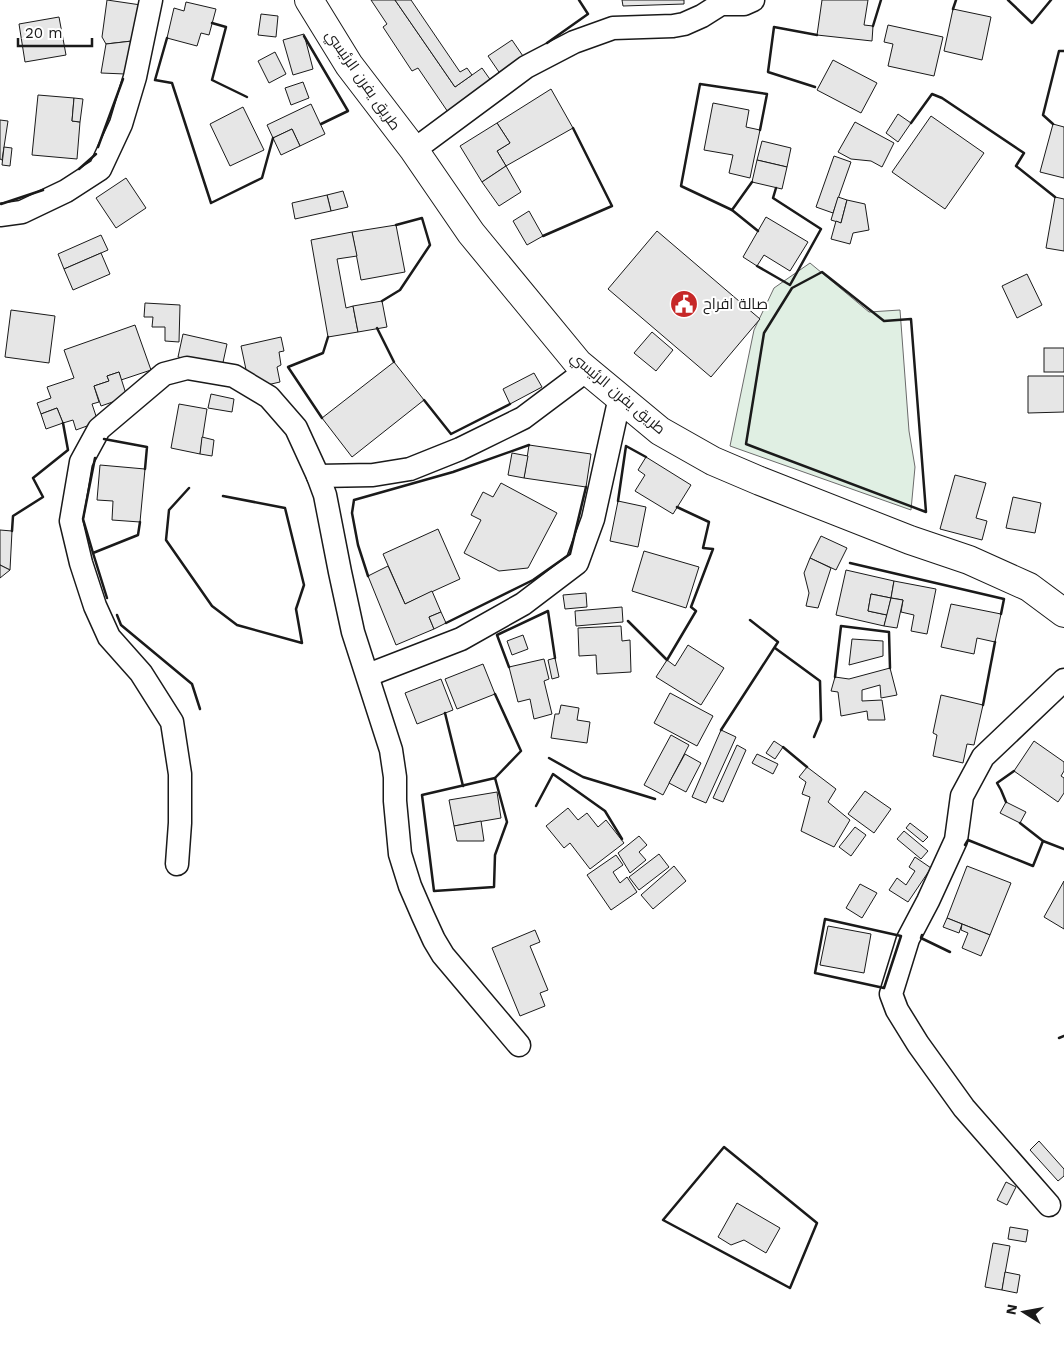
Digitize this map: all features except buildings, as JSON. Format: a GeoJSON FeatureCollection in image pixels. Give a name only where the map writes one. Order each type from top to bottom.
{"type":"FeatureCollection","features":[{"type":"Feature","properties":{"kind":"main road","name":"طريق يفرن الرئيسي"},"geometry":{"type":"LineString","coordinates":[[309,0],[349,65],[414,150],[472,234],[578,363],[660,431],[713,461],[760,481],[910,540],[969,560],[1029,587],[1064,613]]}},
{"type":"Feature","properties":{"kind":"street"},"geometry":{"type":"LineString","coordinates":[[0,215],[22,212],[66,191],[100,169],[121,124],[135,77],[151,0]]}},
{"type":"Feature","properties":{"kind":"street"},"geometry":{"type":"LineString","coordinates":[[414,150],[526,67],[574,42],[613,28],[684,24],[722,4],[748,1]]}},
{"type":"Feature","properties":{"kind":"street"},"geometry":{"type":"LineString","coordinates":[[177,864],[180,823],[180,774],[172,722],[141,673],[109,636],[95,606],[81,563],[71,521],[82,462],[99,429],[164,374],[187,368],[234,376],[268,397],[296,428],[318,476],[324,495],[353,632],[391,750],[395,777],[395,801],[400,854],[410,886],[434,940],[443,955],[519,1045]]}},
{"type":"Feature","properties":{"kind":"street"},"geometry":{"type":"LineString","coordinates":[[318,476],[373,475],[410,468],[460,449],[523,418],[587,370]]}},
{"type":"Feature","properties":{"kind":"street"},"geometry":{"type":"LineString","coordinates":[[368,675],[461,639],[523,604],[577,563],[593,519],[620,397]]}},
{"type":"Feature","properties":{"kind":"street"},"geometry":{"type":"LineString","coordinates":[[1049,1204],[964,1108],[918,1044],[897,1010],[890,994],[908,939],[956,840],[962,796],[983,757],[1064,680]]}},
{"type":"Feature","properties":{"kind":"green space"},"geometry":{"type":"Polygon","coordinates":[[[810,263],[869,312],[900,310],[909,431],[915,467],[911,510],[730,446],[754,330],[774,288],[810,263]]]}},
{"type":"Feature","properties":{"kind":"wall"},"geometry":{"type":"LineString","coordinates":[[547,43],[588,14],[579,0]]}},
{"type":"Feature","properties":{"kind":"wall"},"geometry":{"type":"LineString","coordinates":[[873,26],[881,0]]}},
{"type":"Feature","properties":{"kind":"wall"},"geometry":{"type":"LineString","coordinates":[[953,9],[956,0]]}},
{"type":"Feature","properties":{"kind":"wall"},"geometry":{"type":"LineString","coordinates":[[1008,0],[1032,23],[1051,0]]}},
{"type":"Feature","properties":{"kind":"wall"},"geometry":{"type":"LineString","coordinates":[[212,23],[226,27],[212,80],[247,97]]}},
{"type":"Feature","properties":{"kind":"wall"},"geometry":{"type":"LineString","coordinates":[[815,87],[768,72],[774,27],[817,35]]}},
{"type":"Feature","properties":{"kind":"wall"},"geometry":{"type":"LineString","coordinates":[[304,36],[348,111],[321,124]]}},
{"type":"Feature","properties":{"kind":"wall"},"geometry":{"type":"LineString","coordinates":[[167,38],[155,80],[172,83],[211,203],[262,178],[273,138]]}},
{"type":"Feature","properties":{"kind":"wall"},"geometry":{"type":"LineString","coordinates":[[1053,124],[1043,115],[1059,51],[1064,51]]}},
{"type":"Feature","properties":{"kind":"wall"},"geometry":{"type":"LineString","coordinates":[[98,147],[123,79]]}},
{"type":"Feature","properties":{"kind":"wall"},"geometry":{"type":"LineString","coordinates":[[732,210],[681,186],[700,84],[767,94],[760,130]]}},
{"type":"Feature","properties":{"kind":"wall"},"geometry":{"type":"LineString","coordinates":[[911,123],[932,94],[942,98],[1024,153],[1016,166],[1055,197]]}},
{"type":"Feature","properties":{"kind":"wall"},"geometry":{"type":"LineString","coordinates":[[543,236],[612,206],[573,128]]}},
{"type":"Feature","properties":{"kind":"wall"},"geometry":{"type":"LineString","coordinates":[[79,169],[96,154]]}},
{"type":"Feature","properties":{"kind":"wall"},"geometry":{"type":"LineString","coordinates":[[752,182],[732,210],[758,231]]}},
{"type":"Feature","properties":{"kind":"wall"},"geometry":{"type":"LineString","coordinates":[[757,266],[790,285],[821,229],[773,198],[776,188]]}},
{"type":"Feature","properties":{"kind":"wall"},"geometry":{"type":"LineString","coordinates":[[1,204],[43,190]]}},
{"type":"Feature","properties":{"kind":"wall"},"geometry":{"type":"LineString","coordinates":[[382,301],[400,290],[430,245],[422,218],[396,225]]}},
{"type":"Feature","properties":{"kind":"wall"},"geometry":{"type":"LineString","coordinates":[[822,272],[884,321],[911,319],[926,512],[746,444],[764,333],[792,288],[822,272]]}},
{"type":"Feature","properties":{"kind":"wall"},"geometry":{"type":"LineString","coordinates":[[377,328],[394,362]]}},
{"type":"Feature","properties":{"kind":"wall"},"geometry":{"type":"LineString","coordinates":[[322,418],[288,367],[323,353],[328,337]]}},
{"type":"Feature","properties":{"kind":"wall"},"geometry":{"type":"LineString","coordinates":[[424,400],[451,434],[510,404]]}},
{"type":"Feature","properties":{"kind":"wall"},"geometry":{"type":"LineString","coordinates":[[12,531],[13,516],[43,497],[33,478],[68,450],[63,423]]}},
{"type":"Feature","properties":{"kind":"wall"},"geometry":{"type":"LineString","coordinates":[[104,439],[147,447],[145,469]]}},
{"type":"Feature","properties":{"kind":"wall"},"geometry":{"type":"LineString","coordinates":[[368,576],[358,545],[352,513],[354,500],[453,472],[529,445]]}},
{"type":"Feature","properties":{"kind":"wall"},"geometry":{"type":"LineString","coordinates":[[618,501],[626,446],[646,457]]}},
{"type":"Feature","properties":{"kind":"wall"},"geometry":{"type":"LineString","coordinates":[[93,553],[83,519],[95,458]]}},
{"type":"Feature","properties":{"kind":"wall"},"geometry":{"type":"LineString","coordinates":[[446,623],[533,580],[570,554],[586,487]]}},
{"type":"Feature","properties":{"kind":"wall"},"geometry":{"type":"LineString","coordinates":[[189,488],[169,510],[166,540],[212,606],[237,625],[302,643],[296,609],[304,585],[285,508],[223,496]]}},
{"type":"Feature","properties":{"kind":"wall"},"geometry":{"type":"LineString","coordinates":[[628,621],[667,660],[696,611],[691,607],[713,549],[703,548],[709,522],[677,507]]}},
{"type":"Feature","properties":{"kind":"wall"},"geometry":{"type":"LineString","coordinates":[[107,598],[93,553],[138,535],[140,522]]}},
{"type":"Feature","properties":{"kind":"wall"},"geometry":{"type":"LineString","coordinates":[[850,563],[1004,599],[1001,614]]}},
{"type":"Feature","properties":{"kind":"wall"},"geometry":{"type":"LineString","coordinates":[[509,667],[497,635],[548,611],[555,658]]}},
{"type":"Feature","properties":{"kind":"wall"},"geometry":{"type":"LineString","coordinates":[[117,615],[121,625],[192,684],[200,709]]}},
{"type":"Feature","properties":{"kind":"wall"},"geometry":{"type":"LineString","coordinates":[[721,730],[778,642],[750,620]]}},
{"type":"Feature","properties":{"kind":"wall"},"geometry":{"type":"LineString","coordinates":[[835,677],[841,626],[889,632],[890,668]]}},
{"type":"Feature","properties":{"kind":"wall"},"geometry":{"type":"LineString","coordinates":[[983,705],[995,642]]}},
{"type":"Feature","properties":{"kind":"wall"},"geometry":{"type":"LineString","coordinates":[[775,648],[820,681],[821,720],[814,737]]}},
{"type":"Feature","properties":{"kind":"wall"},"geometry":{"type":"LineString","coordinates":[[495,694],[521,751],[495,778]]}},
{"type":"Feature","properties":{"kind":"wall"},"geometry":{"type":"LineString","coordinates":[[445,713],[463,786]]}},
{"type":"Feature","properties":{"kind":"wall"},"geometry":{"type":"LineString","coordinates":[[783,747],[807,767]]}},
{"type":"Feature","properties":{"kind":"wall"},"geometry":{"type":"LineString","coordinates":[[549,758],[583,777],[655,799]]}},
{"type":"Feature","properties":{"kind":"wall"},"geometry":{"type":"LineString","coordinates":[[1006,802],[997,783],[1014,771]]}},
{"type":"Feature","properties":{"kind":"wall"},"geometry":{"type":"LineString","coordinates":[[536,806],[553,774],[605,811],[622,839]]}},
{"type":"Feature","properties":{"kind":"wall"},"geometry":{"type":"LineString","coordinates":[[495,778],[507,822],[495,855],[494,887],[434,891],[422,795],[495,778]]}},
{"type":"Feature","properties":{"kind":"wall"},"geometry":{"type":"LineString","coordinates":[[1020,823],[1043,841],[1064,849]]}},
{"type":"Feature","properties":{"kind":"wall"},"geometry":{"type":"LineString","coordinates":[[965,845],[968,840],[1033,866],[1043,841]]}},
{"type":"Feature","properties":{"kind":"wall"},"geometry":{"type":"LineString","coordinates":[[825,919],[901,936],[884,988],[815,973],[825,919]]}},
{"type":"Feature","properties":{"kind":"wall"},"geometry":{"type":"LineString","coordinates":[[922,935],[921,938],[950,952]]}},
{"type":"Feature","properties":{"kind":"wall"},"geometry":{"type":"LineString","coordinates":[[1059,1038],[1064,1036]]}},
{"type":"Feature","properties":{"kind":"wall"},"geometry":{"type":"LineString","coordinates":[[724,1147],[817,1223],[790,1288],[663,1220],[724,1147]]}},
{"type":"Feature","properties":{"kind":"place","name":"صالة افراح"},"geometry":{"type":"Point","coordinates":[684,304]}}]}
